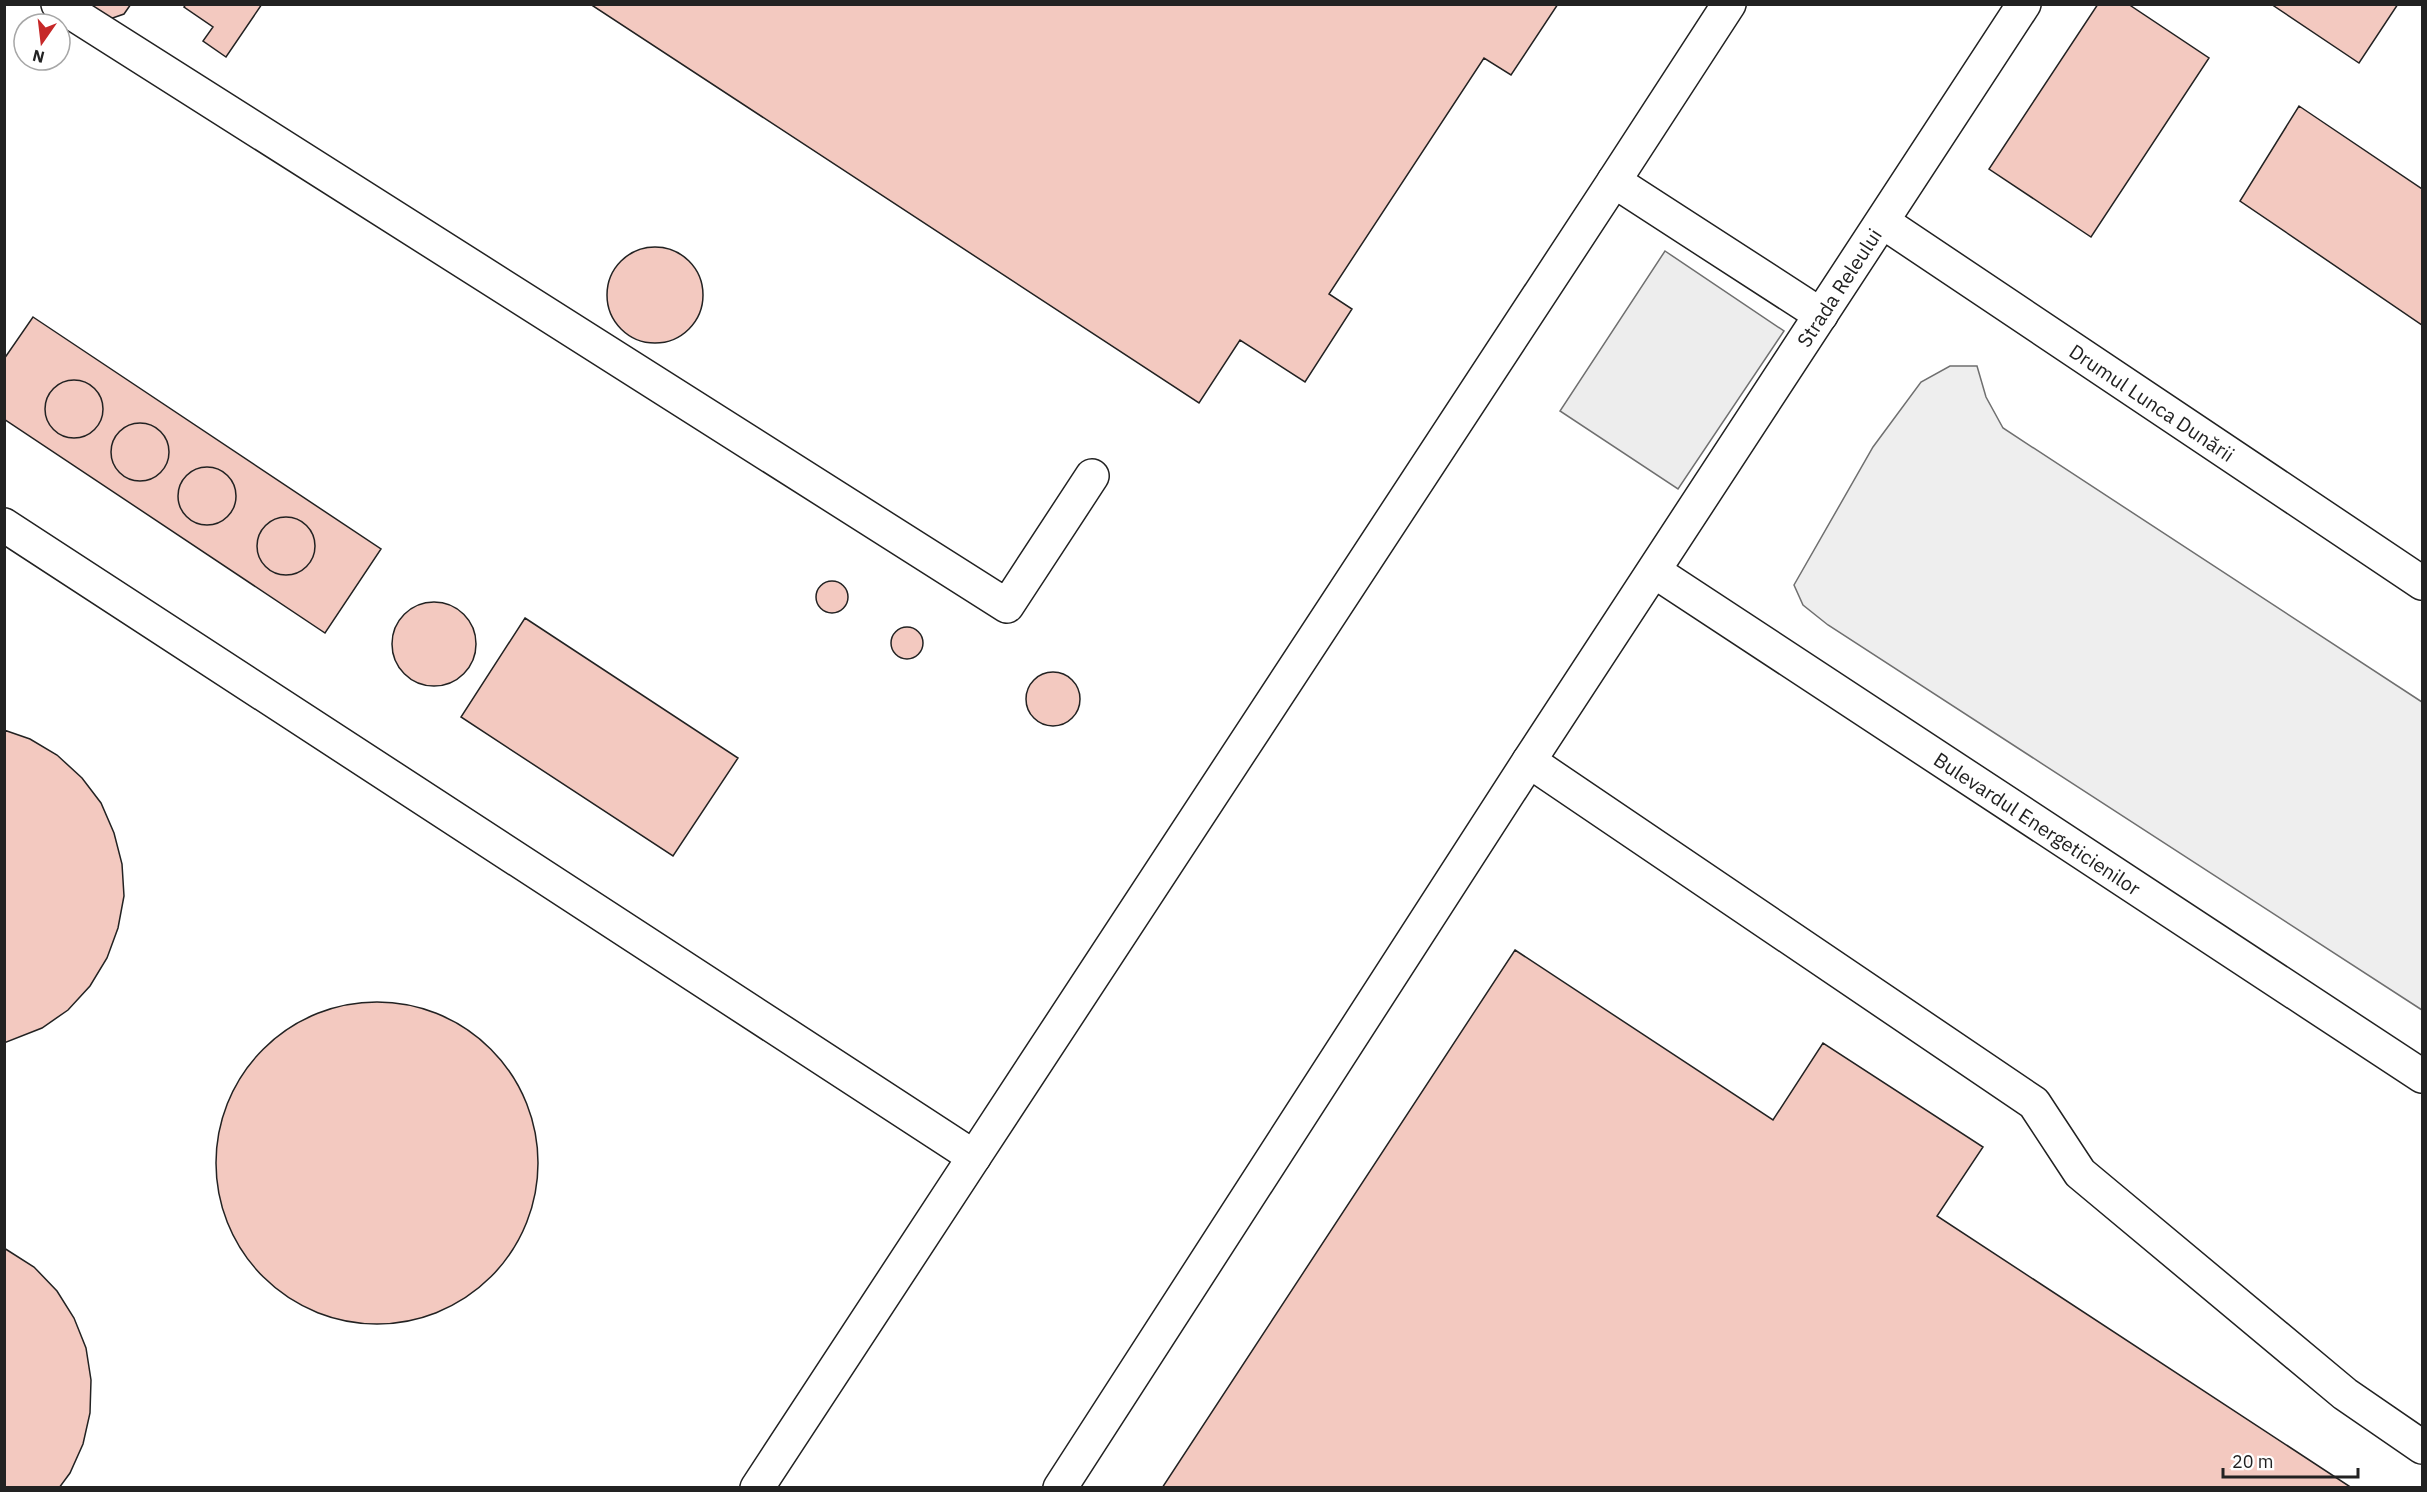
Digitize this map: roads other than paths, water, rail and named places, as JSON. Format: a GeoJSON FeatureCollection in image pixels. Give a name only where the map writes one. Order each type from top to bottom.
{"type":"FeatureCollection","features":[{"type":"Feature","properties":{"kind":"street"},"geometry":{"type":"LineString","coordinates":[[58,4],[1007,606],[1092,476]]}},
{"type":"Feature","properties":{"kind":"street"},"geometry":{"type":"LineString","coordinates":[[757,1488],[1729,4]]}},
{"type":"Feature","properties":{"kind":"street","name":"Strada Releului"},"geometry":{"type":"LineString","coordinates":[[1060,1488],[1529,761],[2024,4]]}},
{"type":"Feature","properties":{"kind":"street"},"geometry":{"type":"LineString","coordinates":[[1614,181],[1821,315]]}},
{"type":"Feature","properties":{"kind":"street","name":"Drumul Lunca Dunării"},"geometry":{"type":"LineString","coordinates":[[1883,222],[2422,583]]}},
{"type":"Feature","properties":{"kind":"street"},"geometry":{"type":"LineString","coordinates":[[4,525],[974,1157]]}},
{"type":"Feature","properties":{"kind":"street","name":"Bulevardul Energeticienilor"},"geometry":{"type":"LineString","coordinates":[[1654,571],[2422,1076]]}},
{"type":"Feature","properties":{"kind":"street"},"geometry":{"type":"LineString","coordinates":[[1529,761],[2034,1103],[2080,1173],[2344,1394],[2422,1447]]}}]}
